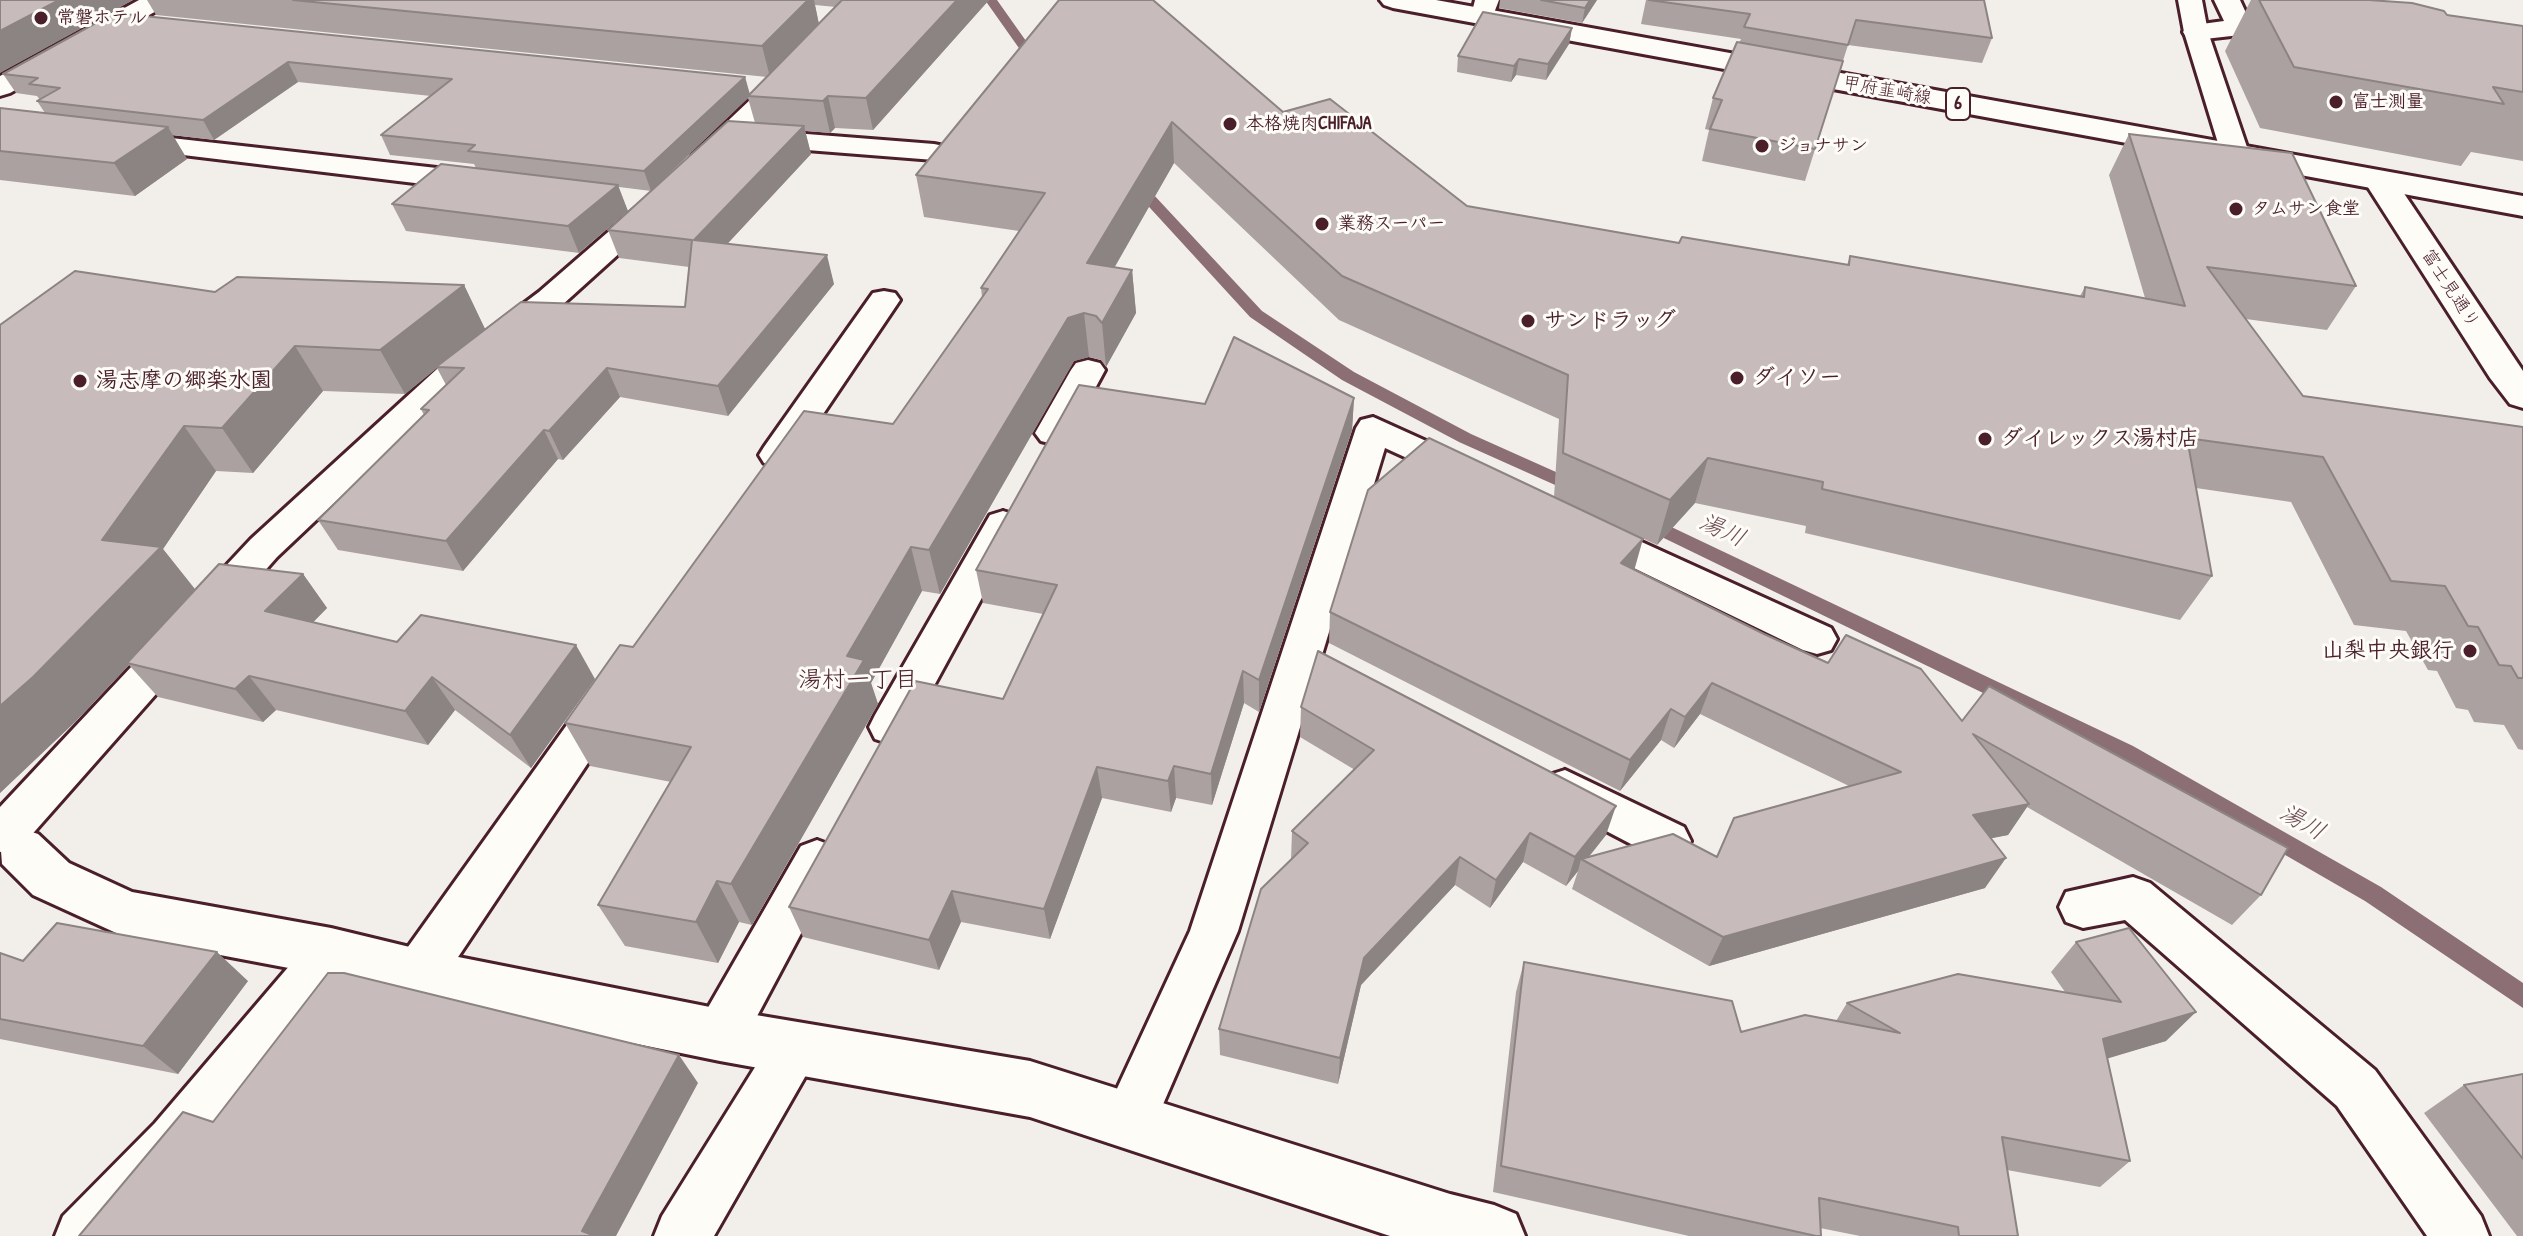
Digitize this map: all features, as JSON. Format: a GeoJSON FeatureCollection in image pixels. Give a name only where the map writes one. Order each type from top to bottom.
{"type":"FeatureCollection","features":[{"type":"Feature","properties":{"kind":"street","name":"甲府韮崎線"},"geometry":{"type":"LineString","coordinates":[[1393,0],[1485,8],[2523,206]]}},
{"type":"Feature","properties":{"kind":"street"},"geometry":{"type":"LineString","coordinates":[[2196,32],[2240,28],[2227,0]]}},
{"type":"Feature","properties":{"kind":"street"},"geometry":{"type":"LineString","coordinates":[[0,87],[119,21],[162,13]]}},
{"type":"Feature","properties":{"kind":"street","name":"富士見通り"},"geometry":{"type":"LineString","coordinates":[[2380,181],[2523,396]]}},
{"type":"Feature","properties":{"kind":"street"},"geometry":{"type":"LineString","coordinates":[[6,845],[51,879],[125,914],[331,952],[418,974],[720,1035],[1030,1089],[1450,1225],[1494,1236]]}},
{"type":"Feature","properties":{"kind":"lane"},"geometry":{"type":"LineString","coordinates":[[2190,0],[2196,32],[2235,153]]}},
{"type":"Feature","properties":{"kind":"lane"},"geometry":{"type":"LineString","coordinates":[[6,845],[264,548],[449,376],[550,299],[643,201],[728,136],[761,87],[838,11]]}},
{"type":"Feature","properties":{"kind":"lane"},"geometry":{"type":"LineString","coordinates":[[728,136],[934,152]]}},
{"type":"Feature","properties":{"kind":"lane"},"geometry":{"type":"LineString","coordinates":[[94,137],[502,185]]}},
{"type":"Feature","properties":{"kind":"lane"},"geometry":{"type":"LineString","coordinates":[[758,481],[884,300]]}},
{"type":"Feature","properties":{"kind":"lane"},"geometry":{"type":"LineString","coordinates":[[873,758],[1088,370]]}},
{"type":"Feature","properties":{"kind":"lane"},"geometry":{"type":"LineString","coordinates":[[1129,1121],[1214,931],[1317,659],[1373,428],[1502,490]]}},
{"type":"Feature","properties":{"kind":"lane"},"geometry":{"type":"LineString","coordinates":[[1559,517],[1817,639]]}},
{"type":"Feature","properties":{"kind":"lane"},"geometry":{"type":"LineString","coordinates":[[418,974],[633,663]]}},
{"type":"Feature","properties":{"kind":"lane"},"geometry":{"type":"LineString","coordinates":[[1527,768],[1668,841]]}},
{"type":"Feature","properties":{"kind":"lane"},"geometry":{"type":"LineString","coordinates":[[720,1035],[835,827]]}},
{"type":"Feature","properties":{"kind":"lane"},"geometry":{"type":"LineString","coordinates":[[2083,907],[2133,898],[2356,1088],[2461,1236]]}},
{"type":"Feature","properties":{"kind":"lane"},"geometry":{"type":"LineString","coordinates":[[83,1236],[174,1142],[331,952]]}},
{"type":"Feature","properties":{"kind":"lane"},"geometry":{"type":"LineString","coordinates":[[682,1236],[795,1049]]}},
{"type":"Feature","properties":{"kind":"building"},"geometry":{"type":"Polygon","coordinates":[[[0,0],[59,0],[0,31],[0,0]]]}},
{"type":"Feature","properties":{"kind":"building"},"geometry":{"type":"Polygon","coordinates":[[[293,0],[808,0],[762,46],[293,0]]]}},
{"type":"Feature","properties":{"kind":"building"},"geometry":{"type":"Polygon","coordinates":[[[842,0],[957,0],[866,98],[828,96],[823,101],[748,96],[842,0]]]}},
{"type":"Feature","properties":{"kind":"building"},"geometry":{"type":"Polygon","coordinates":[[[1059,0],[1153,0],[1283,112],[1330,99],[1467,206],[1679,243],[1682,237],[1849,265],[1850,256],[2084,297],[2085,287],[2185,306],[2129,134],[2292,153],[2356,286],[2207,267],[2303,396],[2523,427],[2523,678],[2518,678],[2511,666],[2499,665],[2478,627],[2468,626],[2445,586],[2391,581],[2323,457],[2187,438],[2212,576],[1822,489],[1823,482],[1708,458],[1670,500],[1563,453],[1568,375],[1342,276],[1172,122],[1087,263],[1132,270],[1102,323],[1096,316],[1084,313],[1068,318],[929,550],[911,547],[847,656],[864,660],[731,884],[717,881],[696,922],[598,905],[691,747],[565,723],[620,645],[633,647],[804,411],[893,424],[988,289],[981,288],[1045,193],[916,175],[1059,0]]]}},
{"type":"Feature","properties":{"kind":"building"},"geometry":{"type":"Polygon","coordinates":[[[1541,0],[1590,0],[1585,8],[1541,0]]]}},
{"type":"Feature","properties":{"kind":"building"},"geometry":{"type":"Polygon","coordinates":[[[1649,0],[1984,0],[1992,38],[1856,20],[1848,45],[1744,27],[1750,14],[1649,0]]]}},
{"type":"Feature","properties":{"kind":"building"},"geometry":{"type":"Polygon","coordinates":[[[2259,0],[2412,3],[2444,11],[2447,15],[2523,26],[2523,92],[2493,87],[2504,104],[2294,67],[2259,0]]]}},
{"type":"Feature","properties":{"kind":"building"},"geometry":{"type":"Polygon","coordinates":[[[1483,12],[1572,28],[1548,64],[1519,59],[1514,66],[1458,56],[1483,12]]]}},
{"type":"Feature","properties":{"kind":"building"},"geometry":{"type":"Polygon","coordinates":[[[114,13],[745,77],[644,171],[468,151],[475,145],[381,135],[452,79],[288,62],[203,120],[37,101],[60,88],[29,84],[38,78],[3,74],[114,13]]]}},
{"type":"Feature","properties":{"kind":"building"},"geometry":{"type":"Polygon","coordinates":[[[1737,42],[1843,61],[1815,149],[1710,129],[1722,100],[1713,98],[1737,42]]]}},
{"type":"Feature","properties":{"kind":"building"},"geometry":{"type":"Polygon","coordinates":[[[0,108],[168,127],[114,163],[0,151],[0,108]]]}},
{"type":"Feature","properties":{"kind":"building"},"geometry":{"type":"Polygon","coordinates":[[[728,121],[804,126],[694,240],[827,255],[718,386],[607,368],[549,431],[544,430],[446,541],[318,520],[429,410],[421,409],[464,368],[436,367],[521,302],[685,307],[692,240],[608,230],[728,121]]]}},
{"type":"Feature","properties":{"kind":"building"},"geometry":{"type":"Polygon","coordinates":[[[441,164],[618,185],[568,226],[392,204],[441,164]]]}},
{"type":"Feature","properties":{"kind":"building"},"geometry":{"type":"Polygon","coordinates":[[[75,271],[215,292],[237,277],[464,285],[380,350],[295,346],[222,428],[184,426],[102,540],[161,547],[33,677],[0,706],[0,325],[75,271]]]}},
{"type":"Feature","properties":{"kind":"building"},"geometry":{"type":"Polygon","coordinates":[[[1234,337],[1354,398],[1259,680],[1243,671],[1211,774],[1174,766],[1168,781],[1097,767],[1044,909],[952,891],[929,940],[789,907],[915,681],[1003,699],[1057,585],[976,570],[1079,385],[1205,404],[1234,337]]]}},
{"type":"Feature","properties":{"kind":"building"},"geometry":{"type":"Polygon","coordinates":[[[1429,438],[1643,539],[1621,563],[1764,634],[1828,663],[1846,635],[1921,669],[1962,721],[1989,686],[2288,848],[2261,895],[1973,734],[2029,804],[1973,815],[2006,858],[1723,937],[1581,859],[1673,834],[1717,857],[1734,818],[1901,772],[1712,683],[1685,717],[1671,709],[1630,760],[1330,612],[1368,490],[1429,438]]]}},
{"type":"Feature","properties":{"kind":"building"},"geometry":{"type":"Polygon","coordinates":[[[219,564],[303,574],[265,611],[397,642],[421,615],[576,645],[510,735],[432,677],[405,711],[249,676],[235,689],[127,663],[219,564]]]}},
{"type":"Feature","properties":{"kind":"building"},"geometry":{"type":"Polygon","coordinates":[[[1318,651],[1616,806],[1575,857],[1530,833],[1496,880],[1460,857],[1364,958],[1340,1058],[1219,1029],[1261,889],[1308,843],[1292,831],[1374,750],[1301,707],[1318,651]]]}},
{"type":"Feature","properties":{"kind":"building"},"geometry":{"type":"Polygon","coordinates":[[[57,923],[217,952],[143,1046],[0,1019],[0,953],[23,961],[57,923]]]}},
{"type":"Feature","properties":{"kind":"building"},"geometry":{"type":"Polygon","coordinates":[[[2129,928],[2196,1012],[2103,1039],[2130,1161],[2002,1137],[2018,1236],[1959,1236],[1958,1227],[1819,1198],[1821,1236],[1816,1236],[1501,1166],[1524,962],[1732,1001],[1741,1032],[1805,1015],[1900,1033],[1847,1003],[1958,974],[2121,1002],[2076,942],[2129,928]]]}},
{"type":"Feature","properties":{"kind":"building"},"geometry":{"type":"Polygon","coordinates":[[[328,973],[344,973],[679,1055],[582,1231],[595,1236],[79,1236],[183,1112],[213,1122],[328,973]]]}},
{"type":"Feature","properties":{"kind":"building"},"geometry":{"type":"Polygon","coordinates":[[[2523,1074],[2523,1159],[2464,1085],[2523,1074]]]}},
{"type":"Feature","properties":{"kind":"waterway","name":"湯川"},"geometry":{"type":"LineString","coordinates":[[991,0],[1037,65]]}},
{"type":"Feature","properties":{"kind":"waterway","name":"湯川"},"geometry":{"type":"LineString","coordinates":[[1134,182],[1256,314],[1348,376],[1465,438],[1579,489]]}},
{"type":"Feature","properties":{"kind":"waterway","name":"湯川"},"geometry":{"type":"LineString","coordinates":[[1644,520],[2125,752],[2373,894],[2523,997]]}},
{"type":"Feature","properties":{"kind":"place","name":"常磐ホテル"},"geometry":{"type":"Point","coordinates":[41,18]}},
{"type":"Feature","properties":{"kind":"place","name":"富士測量"},"geometry":{"type":"Point","coordinates":[2336,102]}},
{"type":"Feature","properties":{"kind":"place","name":"本格焼肉CHIFAJA"},"geometry":{"type":"Point","coordinates":[1230,124]}},
{"type":"Feature","properties":{"kind":"place","name":"ジョナサン"},"geometry":{"type":"Point","coordinates":[1762,146]}},
{"type":"Feature","properties":{"kind":"place","name":"タムサン食堂"},"geometry":{"type":"Point","coordinates":[2236,209]}},
{"type":"Feature","properties":{"kind":"place","name":"業務スーパー"},"geometry":{"type":"Point","coordinates":[1322,224]}},
{"type":"Feature","properties":{"kind":"place","name":"サンドラッグ"},"geometry":{"type":"Point","coordinates":[1528,321]}},
{"type":"Feature","properties":{"kind":"place","name":"ダイソー"},"geometry":{"type":"Point","coordinates":[1737,378]}},
{"type":"Feature","properties":{"kind":"place","name":"湯志摩の郷楽水園"},"geometry":{"type":"Point","coordinates":[80,381]}},
{"type":"Feature","properties":{"kind":"place","name":"ダイレックス湯村店"},"geometry":{"type":"Point","coordinates":[1985,439]}},
{"type":"Feature","properties":{"kind":"place","name":"山梨中央銀行"},"geometry":{"type":"Point","coordinates":[2470,651]}},
{"type":"Feature","properties":{"kind":"district","name":"湯村一丁目"},"geometry":{"type":"Point","coordinates":[858,681]}}]}
